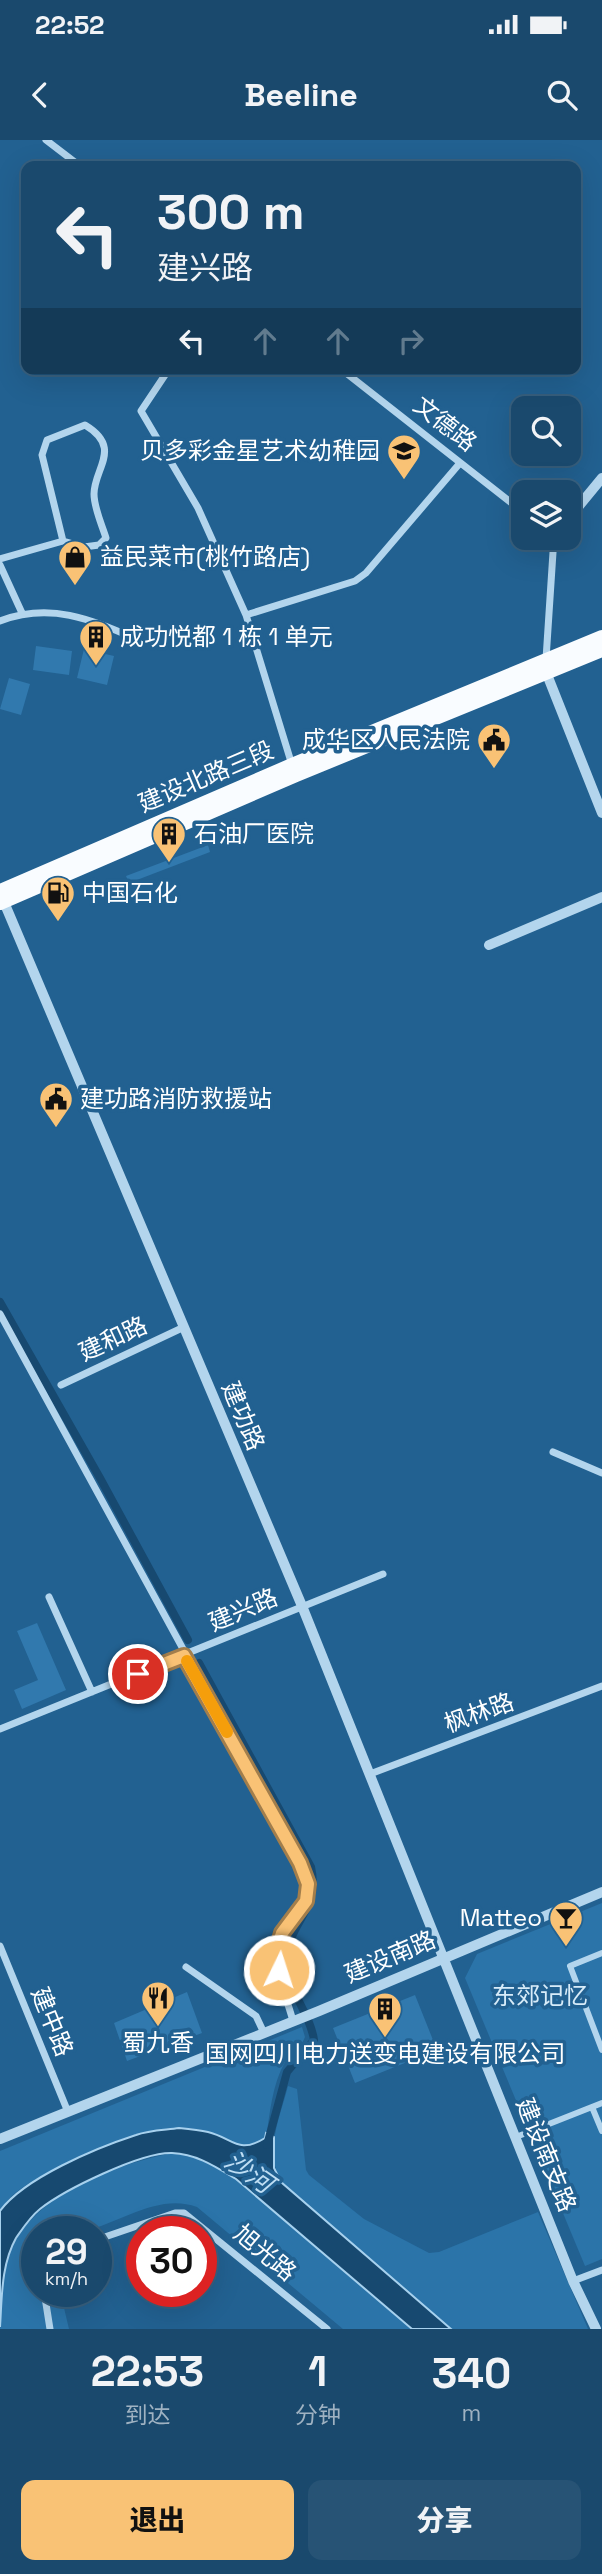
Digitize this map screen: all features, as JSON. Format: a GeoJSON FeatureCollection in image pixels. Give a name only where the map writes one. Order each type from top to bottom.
{"type":"FeatureCollection","features":[{"type":"Feature","properties":{"kind":"main road"},"geometry":{"type":"LineString","coordinates":[[546,666],[602,637]]}},
{"type":"Feature","properties":{"kind":"main road"},"geometry":{"type":"LineString","coordinates":[[546,666],[602,650]]}},
{"type":"Feature","properties":{"kind":"main road","name":"建设北路三段"},"geometry":{"type":"LineString","coordinates":[[1,897],[294,770],[546,666]]}},
{"type":"Feature","properties":{"kind":"street"},"geometry":{"type":"LineString","coordinates":[[46,140],[73,161]]}},
{"type":"Feature","properties":{"kind":"street"},"geometry":{"type":"LineString","coordinates":[[165,375],[141,411],[198,508],[246,615],[294,770]]}},
{"type":"Feature","properties":{"kind":"street","name":"文德路"},"geometry":{"type":"LineString","coordinates":[[349,375],[511,503]]}},
{"type":"Feature","properties":{"kind":"street"},"geometry":{"type":"LineString","coordinates":[[0,558],[63,541],[83,547],[99,545],[106,538],[94,494],[105,464],[105,454],[96,432],[85,425],[47,440],[42,455],[63,541]]}},
{"type":"Feature","properties":{"kind":"street"},"geometry":{"type":"LineString","coordinates":[[246,615],[355,581],[366,573],[460,463]]}},
{"type":"Feature","properties":{"kind":"street"},"geometry":{"type":"LineString","coordinates":[[581,503],[602,478]]}},
{"type":"Feature","properties":{"kind":"street"},"geometry":{"type":"LineString","coordinates":[[553,550],[546,666],[602,813]]}},
{"type":"Feature","properties":{"kind":"street"},"geometry":{"type":"LineString","coordinates":[[0,565],[22,613]]}},
{"type":"Feature","properties":{"kind":"street"},"geometry":{"type":"LineString","coordinates":[[0,621],[22,613],[85,617],[136,639]]}},
{"type":"Feature","properties":{"kind":"street","name":"建功路"},"geometry":{"type":"LineString","coordinates":[[1,897],[302,1606],[444,1957]]}},
{"type":"Feature","properties":{"kind":"street"},"geometry":{"type":"LineString","coordinates":[[489,945],[602,897]]}},
{"type":"Feature","properties":{"kind":"street"},"geometry":{"type":"LineString","coordinates":[[0,1314],[184,1656],[300,1863],[308,1884],[306,1901],[282,1933],[277,1950],[279,1970],[295,2021]]}},
{"type":"Feature","properties":{"kind":"street","name":"建和路"},"geometry":{"type":"LineString","coordinates":[[61,1385],[182,1328]]}},
{"type":"Feature","properties":{"kind":"street"},"geometry":{"type":"LineString","coordinates":[[553,1452],[602,1473]]}},
{"type":"Feature","properties":{"kind":"street","name":"建兴路"},"geometry":{"type":"LineString","coordinates":[[0,1729],[383,1574]]}},
{"type":"Feature","properties":{"kind":"street"},"geometry":{"type":"LineString","coordinates":[[49,1597],[92,1692]]}},
{"type":"Feature","properties":{"kind":"street","name":"枫林路"},"geometry":{"type":"LineString","coordinates":[[370,1774],[602,1686]]}},
{"type":"Feature","properties":{"kind":"street","name":"建设南路"},"geometry":{"type":"LineString","coordinates":[[0,2139],[295,2021],[602,1892]]}},
{"type":"Feature","properties":{"kind":"street","name":"建中路"},"geometry":{"type":"LineString","coordinates":[[0,1946],[68,2112]]}},
{"type":"Feature","properties":{"kind":"street"},"geometry":{"type":"LineString","coordinates":[[602,1953],[570,1966],[602,2050]]}},
{"type":"Feature","properties":{"kind":"street","name":"建设南支路"},"geometry":{"type":"LineString","coordinates":[[444,1957],[573,2281],[596,2329]]}},
{"type":"Feature","properties":{"kind":"street"},"geometry":{"type":"LineString","coordinates":[[186,1968],[256,2016],[264,2033]]}},
{"type":"Feature","properties":{"kind":"street"},"geometry":{"type":"LineString","coordinates":[[516,2137],[602,2103]]}},
{"type":"Feature","properties":{"kind":"street"},"geometry":{"type":"LineString","coordinates":[[592,2107],[602,2131]]}},
{"type":"Feature","properties":{"kind":"street","name":"旭光路"},"geometry":{"type":"LineString","coordinates":[[112,2235],[175,2213],[184,2213],[327,2329]]}},
{"type":"Feature","properties":{"kind":"street"},"geometry":{"type":"LineString","coordinates":[[573,2281],[602,2270]]}},
{"type":"Feature","properties":{"kind":"street"},"geometry":{"type":"LineString","coordinates":[[47,2307],[50,2329]]}},
{"type":"Feature","properties":{"kind":"green space","name":"东郊记忆"},"geometry":{"type":"Polygon","coordinates":[[[602,1903],[602,2259],[585,2266],[465,1978],[477,1954],[602,1903]]]}},
{"type":"Feature","properties":{"kind":"green space"},"geometry":{"type":"Polygon","coordinates":[[[302,2027],[305,2037],[287,2059],[277,2080],[266,2138],[244,2145],[212,2133],[180,2128],[141,2135],[93,2151],[47,2173],[13,2195],[0,2211],[0,2151],[302,2027]]]}},
{"type":"Feature","properties":{"kind":"green space"},"geometry":{"type":"Polygon","coordinates":[[[288,2086],[297,2089],[306,2170],[309,2175],[364,2219],[429,2253],[439,2252],[538,2212],[588,2329],[451,2329],[281,2182],[276,2170],[274,2146],[288,2086]]]}},
{"type":"Feature","properties":{"kind":"green space"},"geometry":{"type":"Polygon","coordinates":[[[172,2153],[204,2160],[236,2179],[412,2329],[343,2329],[217,2224],[217,2216],[208,2216],[197,2207],[169,2203],[141,2210],[112,2222],[112,2216],[35,2216],[52,2201],[75,2187],[99,2175],[172,2153]]]}},
{"type":"Feature","properties":{"kind":"green space"},"geometry":{"type":"Polygon","coordinates":[[[21,2232],[21,2307],[64,2307],[69,2329],[0,2329],[5,2267],[21,2232]]]}},
{"type":"Feature","properties":{"kind":"water","name":"沙河"},"geometry":{"type":"Polygon","coordinates":[[[179,2128],[208,2132],[242,2145],[256,2143],[265,2138],[266,2133],[274,2137],[274,2168],[281,2182],[451,2329],[412,2329],[236,2179],[198,2159],[172,2153],[158,2154],[123,2165],[51,2201],[33,2216],[21,2216],[21,2232],[7,2259],[0,2327],[0,2211],[26,2187],[62,2166],[120,2141],[152,2131],[179,2128]]]}},
{"type":"Feature","properties":{"kind":"building"},"geometry":{"type":"Polygon","coordinates":[[[36,646],[72,651],[69,675],[33,670],[36,646]]]}},
{"type":"Feature","properties":{"kind":"building","name":"成功悦都 1 栋 1 单元"},"geometry":{"type":"Polygon","coordinates":[[[84,649],[114,656],[107,685],[77,678],[84,649]]]}},
{"type":"Feature","properties":{"kind":"building"},"geometry":{"type":"Polygon","coordinates":[[[9,678],[30,684],[21,715],[0,709],[9,678]]]}},
{"type":"Feature","properties":{"kind":"building","name":"石油厂医院"},"geometry":{"type":"Polygon","coordinates":[[[208,845],[210,852],[129,883],[126,876],[208,845]]]}},
{"type":"Feature","properties":{"kind":"building"},"geometry":{"type":"Polygon","coordinates":[[[37,1623],[66,1690],[22,1709],[14,1690],[38,1680],[17,1631],[37,1623]]]}},
{"type":"Feature","properties":{"kind":"building","name":"蜀九香"},"geometry":{"type":"Polygon","coordinates":[[[187,1992],[202,2033],[127,2061],[114,2023],[187,1992]]]}},
{"type":"Feature","properties":{"kind":"building","name":"国网四川电力送变电建设有限公司"},"geometry":{"type":"Polygon","coordinates":[[[415,1995],[437,2050],[355,2083],[333,2028],[415,1995]]]}},
{"type":"Feature","properties":{"kind":"waterway"},"geometry":{"type":"LineString","coordinates":[[0,1302],[188,1640]]}},
{"type":"Feature","properties":{"kind":"waterway"},"geometry":{"type":"LineString","coordinates":[[199,1663],[311,1867],[312,1894],[289,1946],[287,1970],[314,2040],[287,2072],[267,2145]]}},
{"type":"Feature","properties":{"kind":"slow traffic"},"geometry":{"type":"LineString","coordinates":[[187,1661],[227,1732]]}},
{"type":"Feature","properties":{"kind":"place","name":"贝多彩金星艺术幼稚园"},"geometry":{"type":"Point","coordinates":[404,481]}},
{"type":"Feature","properties":{"kind":"place","name":"益民菜市(桃竹路店)"},"geometry":{"type":"Point","coordinates":[75,587]}},
{"type":"Feature","properties":{"kind":"place","name":"成功悦都 1 栋 1 单元"},"geometry":{"type":"Point","coordinates":[96,667]}},
{"type":"Feature","properties":{"kind":"place","name":"成华区人民法院"},"geometry":{"type":"Point","coordinates":[494,770]}},
{"type":"Feature","properties":{"kind":"place","name":"石油厂医院"},"geometry":{"type":"Point","coordinates":[169,864]}},
{"type":"Feature","properties":{"kind":"place","name":"中国石化"},"geometry":{"type":"Point","coordinates":[58,923]}},
{"type":"Feature","properties":{"kind":"place","name":"建功路消防救援站"},"geometry":{"type":"Point","coordinates":[56,1129]}},
{"type":"Feature","properties":{"kind":"place","name":"Matteo"},"geometry":{"type":"Point","coordinates":[566,1948]}},
{"type":"Feature","properties":{"kind":"place","name":"蜀九香"},"geometry":{"type":"Point","coordinates":[158,2028]}},
{"type":"Feature","properties":{"kind":"place","name":"国网四川电力送变电建设有限公司"},"geometry":{"type":"Point","coordinates":[385,2039]}},
{"type":"Feature","properties":{"kind":"route"},"geometry":{"type":"LineString","coordinates":[[138,1674],[184,1656],[300,1863],[308,1884],[306,1901],[282,1933],[277,1950],[279,1970]]}}]}
